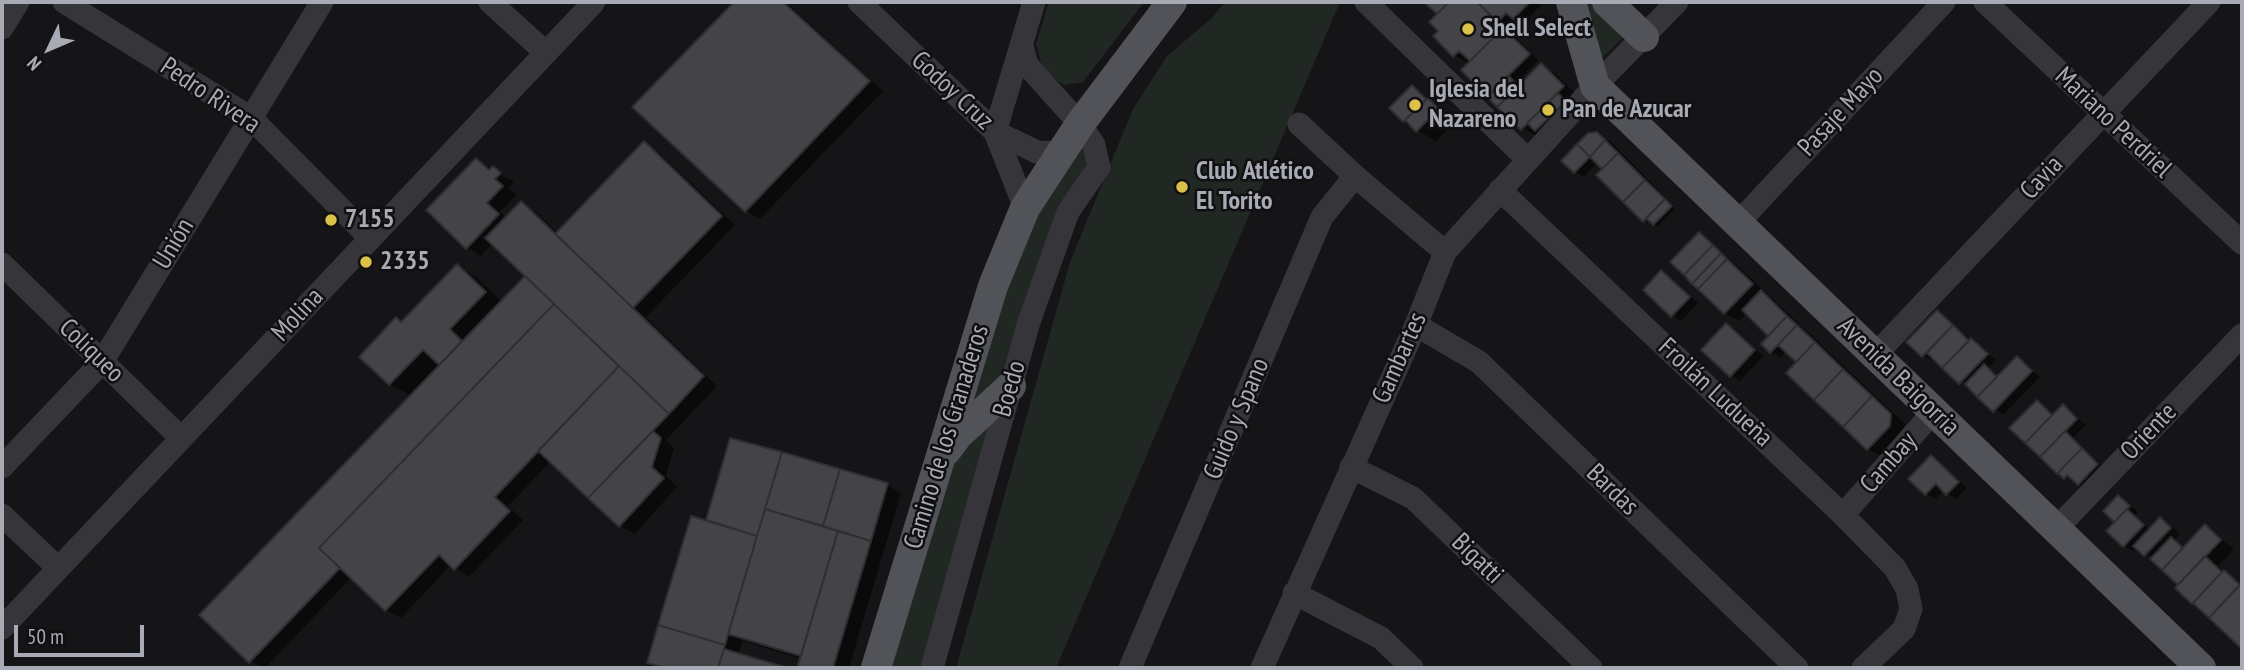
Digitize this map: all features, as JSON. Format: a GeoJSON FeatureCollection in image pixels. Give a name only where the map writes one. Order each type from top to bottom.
{"type":"FeatureCollection","features":[{"type":"Feature","properties":{"kind":"main road"},"geometry":{"type":"LineString","coordinates":[[1060,153],[1172,2]]}},
{"type":"Feature","properties":{"kind":"main road"},"geometry":{"type":"LineString","coordinates":[[1571,2],[1595,86]]}},
{"type":"Feature","properties":{"kind":"main road"},"geometry":{"type":"LineString","coordinates":[[1607,2],[1644,37]]}},
{"type":"Feature","properties":{"kind":"main road","name":"Avenida Baigorria"},"geometry":{"type":"LineString","coordinates":[[1595,86],[2201,668]]}},
{"type":"Feature","properties":{"kind":"main road","name":"Camino de los Granaderos"},"geometry":{"type":"LineString","coordinates":[[876,668],[993,286],[1025,208],[1060,153]]}},
{"type":"Feature","properties":{"kind":"main road"},"geometry":{"type":"LineString","coordinates":[[940,459],[958,435],[1011,386]]}},
{"type":"Feature","properties":{"kind":"street"},"geometry":{"type":"LineString","coordinates":[[2,28],[18,2]]}},
{"type":"Feature","properties":{"kind":"street","name":"Pedro Rivera"},"geometry":{"type":"LineString","coordinates":[[64,2],[251,118],[370,238]]}},
{"type":"Feature","properties":{"kind":"street","name":"Unión"},"geometry":{"type":"LineString","coordinates":[[2,467],[102,362],[322,2]]}},
{"type":"Feature","properties":{"kind":"street"},"geometry":{"type":"LineString","coordinates":[[490,2],[545,53]]}},
{"type":"Feature","properties":{"kind":"street","name":"Molina"},"geometry":{"type":"LineString","coordinates":[[2,628],[594,2]]}},
{"type":"Feature","properties":{"kind":"street","name":"Godoy Cruz"},"geometry":{"type":"LineString","coordinates":[[859,2],[995,132],[1037,152],[1060,153]]}},
{"type":"Feature","properties":{"kind":"street"},"geometry":{"type":"LineString","coordinates":[[1025,208],[995,132],[1034,2]]}},
{"type":"Feature","properties":{"kind":"street"},"geometry":{"type":"LineString","coordinates":[[1366,2],[1528,160]]}},
{"type":"Feature","properties":{"kind":"street","name":"Gambartes"},"geometry":{"type":"LineString","coordinates":[[1262,668],[1416,325],[1445,252],[1595,86],[1677,2]]}},
{"type":"Feature","properties":{"kind":"street","name":"Pasaje Mayo"},"geometry":{"type":"LineString","coordinates":[[1738,223],[1944,2]]}},
{"type":"Feature","properties":{"kind":"street","name":"Mariano Perdriel"},"geometry":{"type":"LineString","coordinates":[[1985,2],[2242,243]]}},
{"type":"Feature","properties":{"kind":"street","name":"Cavia"},"geometry":{"type":"LineString","coordinates":[[1875,355],[2208,2]]}},
{"type":"Feature","properties":{"kind":"street","name":"Boedo"},"geometry":{"type":"LineString","coordinates":[[932,668],[1029,322],[1068,212],[1099,167],[1098,151],[1080,124],[1027,65],[1021,46]]}},
{"type":"Feature","properties":{"kind":"street"},"geometry":{"type":"LineString","coordinates":[[1299,124],[1355,176],[1445,252]]}},
{"type":"Feature","properties":{"kind":"street","name":"Guido y Spano"},"geometry":{"type":"LineString","coordinates":[[1130,668],[1322,217],[1355,176]]}},
{"type":"Feature","properties":{"kind":"street","name":"Froilán Ludueña"},"geometry":{"type":"LineString","coordinates":[[1500,190],[1843,515],[1895,568],[1907,589],[1911,609],[1904,629],[1863,668]]}},
{"type":"Feature","properties":{"kind":"street","name":"Coliqueo"},"geometry":{"type":"LineString","coordinates":[[2,264],[181,438]]}},
{"type":"Feature","properties":{"kind":"street","name":"Bardas"},"geometry":{"type":"LineString","coordinates":[[1416,325],[1479,362],[1797,668]]}},
{"type":"Feature","properties":{"kind":"street","name":"Oriente"},"geometry":{"type":"LineString","coordinates":[[2056,529],[2242,335]]}},
{"type":"Feature","properties":{"kind":"street","name":"Cambay"},"geometry":{"type":"LineString","coordinates":[[1843,515],[1934,411]]}},
{"type":"Feature","properties":{"kind":"street","name":"Bigatti"},"geometry":{"type":"LineString","coordinates":[[1351,467],[1413,498],[1591,668]]}},
{"type":"Feature","properties":{"kind":"street"},"geometry":{"type":"LineString","coordinates":[[2,515],[58,568]]}},
{"type":"Feature","properties":{"kind":"street"},"geometry":{"type":"LineString","coordinates":[[1294,593],[1381,638],[1412,668]]}},
{"type":"Feature","properties":{"kind":"shaded area"},"geometry":{"type":"Polygon","coordinates":[[[1049,2],[1144,2],[1083,82],[1064,85],[1043,70],[1036,44],[1049,2]]]}},
{"type":"Feature","properties":{"kind":"shaded area"},"geometry":{"type":"Polygon","coordinates":[[[1225,2],[1340,2],[1056,668],[956,668],[1070,262],[1133,109],[1167,56],[1212,18],[1225,2]]]}},
{"type":"Feature","properties":{"kind":"shaded area"},"geometry":{"type":"Polygon","coordinates":[[[1582,2],[1600,2],[1630,31],[1599,61],[1582,2]]]}},
{"type":"Feature","properties":{"kind":"shaded area"},"geometry":{"type":"Polygon","coordinates":[[[1080,124],[1098,151],[1068,212],[932,668],[876,668],[993,286],[1080,124]]]}},
{"type":"Feature","properties":{"kind":"building"},"geometry":{"type":"Polygon","coordinates":[[[734,2],[783,2],[870,81],[745,212],[632,107],[734,2]]]}},
{"type":"Feature","properties":{"kind":"building"},"geometry":{"type":"Polygon","coordinates":[[[1424,2],[1449,2],[1437,14],[1424,2]]]}},
{"type":"Feature","properties":{"kind":"building","name":"Shell Select"},"geometry":{"type":"Polygon","coordinates":[[[1449,2],[1477,2],[1503,28],[1470,61],[1459,51],[1453,57],[1433,36],[1438,31],[1429,22],[1449,2]]]}},
{"type":"Feature","properties":{"kind":"building"},"geometry":{"type":"Polygon","coordinates":[[[1477,2],[1530,2],[1513,19],[1506,13],[1498,22],[1477,2]]]}},
{"type":"Feature","properties":{"kind":"building"},"geometry":{"type":"Polygon","coordinates":[[[1503,28],[1530,54],[1487,97],[1461,70],[1503,28]]]}},
{"type":"Feature","properties":{"kind":"building"},"geometry":{"type":"Polygon","coordinates":[[[1541,63],[1564,86],[1521,130],[1497,107],[1541,63]]]}},
{"type":"Feature","properties":{"kind":"building"},"geometry":{"type":"Polygon","coordinates":[[[1509,76],[1518,86],[1497,107],[1487,97],[1509,76]]]}},
{"type":"Feature","properties":{"kind":"building"},"geometry":{"type":"Polygon","coordinates":[[[1412,85],[1426,99],[1403,122],[1389,108],[1412,85]]]}},
{"type":"Feature","properties":{"kind":"building"},"geometry":{"type":"Polygon","coordinates":[[[1558,93],[1566,101],[1535,131],[1527,123],[1558,93]]]}},
{"type":"Feature","properties":{"kind":"building"},"geometry":{"type":"Polygon","coordinates":[[[1428,98],[1439,109],[1416,132],[1405,120],[1428,98]]]}},
{"type":"Feature","properties":{"kind":"building"},"geometry":{"type":"Polygon","coordinates":[[[1597,132],[1605,140],[1590,157],[1577,144],[1588,133],[1597,132]]]}},
{"type":"Feature","properties":{"kind":"building"},"geometry":{"type":"Polygon","coordinates":[[[1605,140],[1618,153],[1602,169],[1590,157],[1605,140]]]}},
{"type":"Feature","properties":{"kind":"building"},"geometry":{"type":"Polygon","coordinates":[[[644,141],[722,216],[633,308],[555,234],[644,141]]]}},
{"type":"Feature","properties":{"kind":"building"},"geometry":{"type":"Polygon","coordinates":[[[1577,144],[1590,157],[1574,173],[1561,161],[1577,144]]]}},
{"type":"Feature","properties":{"kind":"building"},"geometry":{"type":"Polygon","coordinates":[[[1618,153],[1645,180],[1623,202],[1596,175],[1618,153]]]}},
{"type":"Feature","properties":{"kind":"building"},"geometry":{"type":"Polygon","coordinates":[[[476,158],[489,170],[493,166],[501,173],[495,179],[503,186],[487,203],[499,214],[466,249],[426,210],[476,158]]]}},
{"type":"Feature","properties":{"kind":"building"},"geometry":{"type":"Polygon","coordinates":[[[1645,180],[1665,199],[1643,222],[1623,202],[1645,180]]]}},
{"type":"Feature","properties":{"kind":"building"},"geometry":{"type":"Polygon","coordinates":[[[1665,199],[1672,206],[1653,225],[1646,218],[1665,199]]]}},
{"type":"Feature","properties":{"kind":"building"},"geometry":{"type":"Polygon","coordinates":[[[521,201],[704,376],[669,414],[485,238],[521,201]]]}},
{"type":"Feature","properties":{"kind":"building"},"geometry":{"type":"Polygon","coordinates":[[[1699,232],[1713,245],[1684,275],[1670,262],[1699,232]]]}},
{"type":"Feature","properties":{"kind":"building"},"geometry":{"type":"Polygon","coordinates":[[[1713,245],[1721,253],[1692,284],[1684,275],[1713,245]]]}},
{"type":"Feature","properties":{"kind":"building"},"geometry":{"type":"Polygon","coordinates":[[[1721,253],[1727,259],[1698,289],[1692,284],[1721,253]]]}},
{"type":"Feature","properties":{"kind":"building"},"geometry":{"type":"Polygon","coordinates":[[[1727,259],[1753,284],[1724,314],[1698,289],[1727,259]]]}},
{"type":"Feature","properties":{"kind":"building"},"geometry":{"type":"Polygon","coordinates":[[[457,264],[486,292],[450,329],[462,341],[439,365],[423,350],[389,385],[359,357],[396,317],[401,322],[457,264]]]}},
{"type":"Feature","properties":{"kind":"building"},"geometry":{"type":"Polygon","coordinates":[[[1661,270],[1690,297],[1671,317],[1643,290],[1661,270]]]}},
{"type":"Feature","properties":{"kind":"building"},"geometry":{"type":"Polygon","coordinates":[[[525,276],[554,304],[319,548],[340,568],[249,663],[199,615],[525,276]]]}},
{"type":"Feature","properties":{"kind":"building"},"geometry":{"type":"Polygon","coordinates":[[[1761,290],[1787,316],[1768,336],[1742,310],[1761,290]]]}},
{"type":"Feature","properties":{"kind":"building"},"geometry":{"type":"Polygon","coordinates":[[[554,304],[619,366],[495,497],[510,511],[454,570],[439,555],[385,611],[319,548],[554,304]]]}},
{"type":"Feature","properties":{"kind":"building"},"geometry":{"type":"Polygon","coordinates":[[[1937,310],[1953,325],[1922,357],[1906,342],[1937,310]]]}},
{"type":"Feature","properties":{"kind":"building"},"geometry":{"type":"Polygon","coordinates":[[[1787,316],[1797,325],[1770,353],[1761,344],[1787,316]]]}},
{"type":"Feature","properties":{"kind":"building"},"geometry":{"type":"Polygon","coordinates":[[[1726,323],[1755,350],[1730,377],[1701,350],[1726,323]]]}},
{"type":"Feature","properties":{"kind":"building"},"geometry":{"type":"Polygon","coordinates":[[[1797,325],[1815,342],[1796,362],[1778,345],[1797,325]]]}},
{"type":"Feature","properties":{"kind":"building"},"geometry":{"type":"Polygon","coordinates":[[[1953,325],[1969,341],[1942,368],[1927,353],[1953,325]]]}},
{"type":"Feature","properties":{"kind":"building"},"geometry":{"type":"Polygon","coordinates":[[[1971,338],[1988,354],[1959,384],[1942,368],[1971,338]]]}},
{"type":"Feature","properties":{"kind":"building"},"geometry":{"type":"Polygon","coordinates":[[[1815,342],[1843,369],[1814,400],[1786,373],[1815,342]]]}},
{"type":"Feature","properties":{"kind":"building"},"geometry":{"type":"Polygon","coordinates":[[[2017,356],[2032,371],[1993,412],[1977,397],[2017,356]]]}},
{"type":"Feature","properties":{"kind":"building"},"geometry":{"type":"Polygon","coordinates":[[[1984,364],[1997,377],[1977,397],[1965,384],[1984,364]]]}},
{"type":"Feature","properties":{"kind":"building"},"geometry":{"type":"Polygon","coordinates":[[[619,366],[669,414],[588,498],[538,451],[619,366]]]}},
{"type":"Feature","properties":{"kind":"building"},"geometry":{"type":"Polygon","coordinates":[[[1843,369],[1872,396],[1843,427],[1814,400],[1843,369]]]}},
{"type":"Feature","properties":{"kind":"building"},"geometry":{"type":"Polygon","coordinates":[[[1872,396],[1891,414],[1890,426],[1867,450],[1843,427],[1872,396]]]}},
{"type":"Feature","properties":{"kind":"building"},"geometry":{"type":"Polygon","coordinates":[[[2037,400],[2052,415],[2025,443],[2009,428],[2037,400]]]}},
{"type":"Feature","properties":{"kind":"building"},"geometry":{"type":"Polygon","coordinates":[[[2063,404],[2077,419],[2040,457],[2025,443],[2063,404]]]}},
{"type":"Feature","properties":{"kind":"building"},"geometry":{"type":"Polygon","coordinates":[[[653,431],[661,438],[652,467],[664,478],[619,527],[588,498],[653,431]]]}},
{"type":"Feature","properties":{"kind":"building"},"geometry":{"type":"Polygon","coordinates":[[[2065,431],[2082,448],[2057,474],[2040,457],[2065,431]]]}},
{"type":"Feature","properties":{"kind":"building"},"geometry":{"type":"Polygon","coordinates":[[[730,438],[782,452],[757,536],[706,520],[730,438]]]}},
{"type":"Feature","properties":{"kind":"building"},"geometry":{"type":"Polygon","coordinates":[[[2082,448],[2098,464],[2078,485],[2067,475],[2064,479],[2058,473],[2082,448]]]}},
{"type":"Feature","properties":{"kind":"building"},"geometry":{"type":"Polygon","coordinates":[[[782,452],[840,469],[823,526],[765,509],[782,452]]]}},
{"type":"Feature","properties":{"kind":"building"},"geometry":{"type":"Polygon","coordinates":[[[1931,455],[1959,482],[1946,495],[1936,484],[1925,495],[1908,479],[1931,455]]]}},
{"type":"Feature","properties":{"kind":"building"},"geometry":{"type":"Polygon","coordinates":[[[840,469],[888,483],[871,541],[823,526],[840,469]]]}},
{"type":"Feature","properties":{"kind":"building"},"geometry":{"type":"Polygon","coordinates":[[[2118,495],[2130,506],[2114,522],[2103,511],[2118,495]]]}},
{"type":"Feature","properties":{"kind":"building"},"geometry":{"type":"Polygon","coordinates":[[[765,509],[838,531],[801,656],[728,634],[765,509]]]}},
{"type":"Feature","properties":{"kind":"building"},"geometry":{"type":"Polygon","coordinates":[[[2127,509],[2144,525],[2123,547],[2106,531],[2127,509]]]}},
{"type":"Feature","properties":{"kind":"building"},"geometry":{"type":"Polygon","coordinates":[[[691,516],[757,536],[725,645],[658,625],[691,516]]]}},
{"type":"Feature","properties":{"kind":"building"},"geometry":{"type":"Polygon","coordinates":[[[2160,517],[2171,528],[2144,556],[2133,546],[2160,517]]]}},
{"type":"Feature","properties":{"kind":"building"},"geometry":{"type":"Polygon","coordinates":[[[2205,524],[2221,540],[2178,585],[2162,570],[2205,524]]]}},
{"type":"Feature","properties":{"kind":"building"},"geometry":{"type":"Polygon","coordinates":[[[838,531],[871,541],[833,668],[797,668],[838,531]]]}},
{"type":"Feature","properties":{"kind":"building"},"geometry":{"type":"Polygon","coordinates":[[[2171,537],[2183,548],[2162,570],[2150,559],[2171,537]]]}},
{"type":"Feature","properties":{"kind":"building"},"geometry":{"type":"Polygon","coordinates":[[[2205,556],[2222,572],[2192,604],[2175,588],[2205,556]]]}},
{"type":"Feature","properties":{"kind":"building"},"geometry":{"type":"Polygon","coordinates":[[[2224,570],[2240,585],[2209,618],[2193,603],[2224,570]]]}},
{"type":"Feature","properties":{"kind":"building"},"geometry":{"type":"Polygon","coordinates":[[[2242,582],[2242,649],[2209,618],[2242,582]]]}},
{"type":"Feature","properties":{"kind":"building"},"geometry":{"type":"Polygon","coordinates":[[[658,625],[725,645],[718,668],[666,668],[647,663],[658,625]]]}},
{"type":"Feature","properties":{"kind":"building"},"geometry":{"type":"Polygon","coordinates":[[[724,649],[788,668],[718,668],[724,649]]]}},
{"type":"Feature","properties":{"kind":"place","name":"Shell Select"},"geometry":{"type":"Point","coordinates":[1468,29]}},
{"type":"Feature","properties":{"kind":"place","name":"Iglesia del Nazareno"},"geometry":{"type":"Point","coordinates":[1415,105]}},
{"type":"Feature","properties":{"kind":"place","name":"Pan de Azucar"},"geometry":{"type":"Point","coordinates":[1548,110]}},
{"type":"Feature","properties":{"kind":"place","name":"Club Atlético El Torito"},"geometry":{"type":"Point","coordinates":[1182,187]}},
{"type":"Feature","properties":{"kind":"place","name":"7155"},"geometry":{"type":"Point","coordinates":[331,220]}},
{"type":"Feature","properties":{"kind":"place","name":"2335"},"geometry":{"type":"Point","coordinates":[366,262]}}]}
